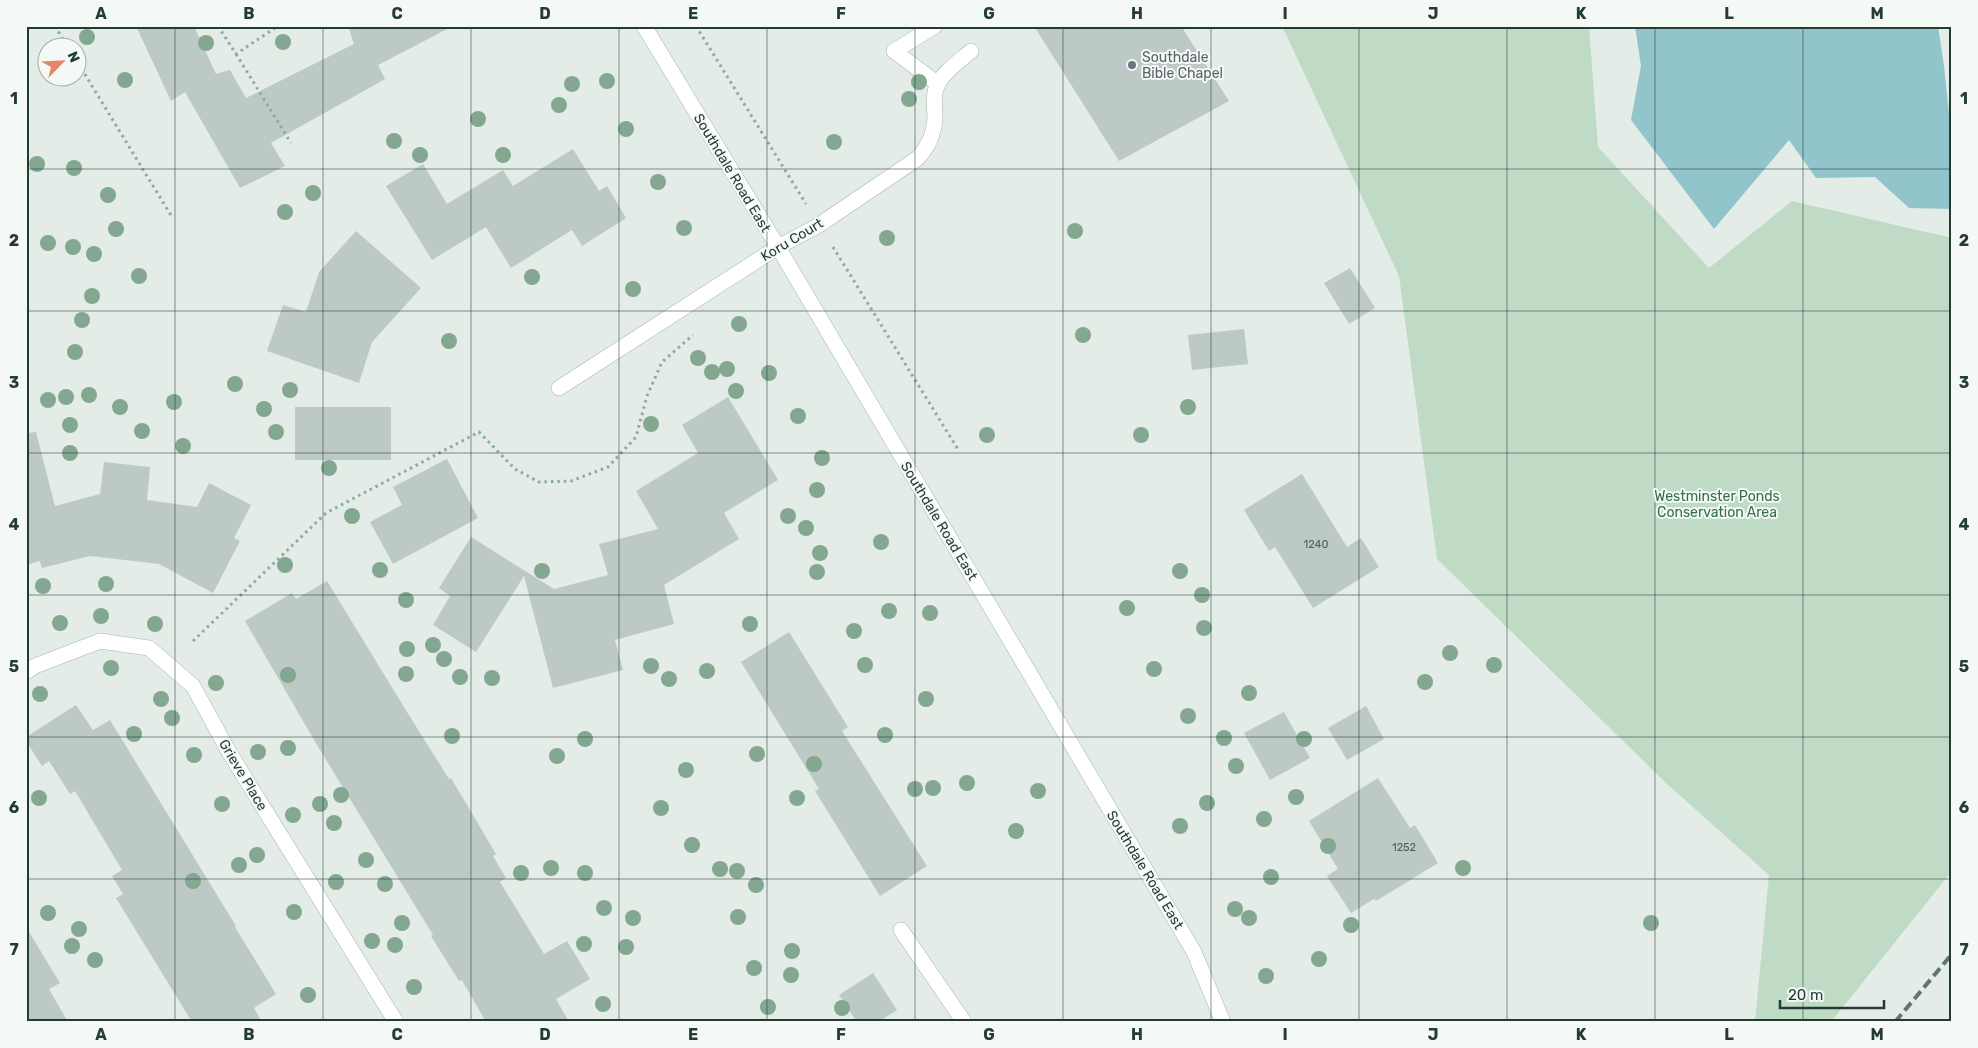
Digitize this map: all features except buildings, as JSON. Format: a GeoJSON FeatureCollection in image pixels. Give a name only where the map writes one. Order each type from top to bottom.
{"type":"FeatureCollection","features":[{"type":"Feature","properties":{"kind":"main road","name":"Southdale Road East"},"geometry":{"type":"LineString","coordinates":[[644,26],[778,248],[1194,952],[1223,1022]]}},
{"type":"Feature","properties":{"kind":"main road"},"geometry":{"type":"LineString","coordinates":[[935,26],[894,51],[938,84],[971,50]]}},
{"type":"Feature","properties":{"kind":"main road","name":"Koru Court"},"geometry":{"type":"LineString","coordinates":[[559,388],[818,224],[918,158],[926,149],[933,131],[935,120],[934,99],[938,84]]}},
{"type":"Feature","properties":{"kind":"main road","name":"Grieve Place"},"geometry":{"type":"LineString","coordinates":[[26,672],[35,666],[100,641],[149,648],[193,686],[228,752],[396,1022]]}},
{"type":"Feature","properties":{"kind":"main road"},"geometry":{"type":"LineString","coordinates":[[901,930],[964,1022]]}},
{"type":"Feature","properties":{"kind":"path"},"geometry":{"type":"LineString","coordinates":[[55,26],[62,38]]}},
{"type":"Feature","properties":{"kind":"path"},"geometry":{"type":"LineString","coordinates":[[218,26],[290,143]]}},
{"type":"Feature","properties":{"kind":"path"},"geometry":{"type":"LineString","coordinates":[[236,54],[278,26]]}},
{"type":"Feature","properties":{"kind":"path"},"geometry":{"type":"LineString","coordinates":[[88,79],[172,216]]}},
{"type":"Feature","properties":{"kind":"path"},"geometry":{"type":"LineString","coordinates":[[193,641],[326,513],[479,432],[515,469],[539,482],[571,481],[608,467],[636,437],[647,396],[662,362],[694,334]]}},
{"type":"Feature","properties":{"kind":"green space","name":"Westminster Ponds Conservation Area"},"geometry":{"type":"Polygon","coordinates":[[[1282,26],[1589,26],[1598,147],[1709,268],[1792,201],[1952,238],[1952,871],[1831,1022],[1755,1022],[1769,875],[1666,783],[1437,559],[1399,276],[1282,26]]]}},
{"type":"Feature","properties":{"kind":"water"},"geometry":{"type":"Polygon","coordinates":[[[1635,26],[1938,26],[1952,141],[1952,209],[1909,208],[1875,177],[1816,178],[1789,140],[1714,229],[1631,120],[1641,66],[1635,26]]]}},
{"type":"Feature","properties":{"kind":"railway"},"geometry":{"type":"LineString","coordinates":[[1895,1022],[1952,954]]}},
{"type":"Feature","properties":{"kind":"place","name":"Southdale Bible Chapel"},"geometry":{"type":"Point","coordinates":[1132,65]}}]}
